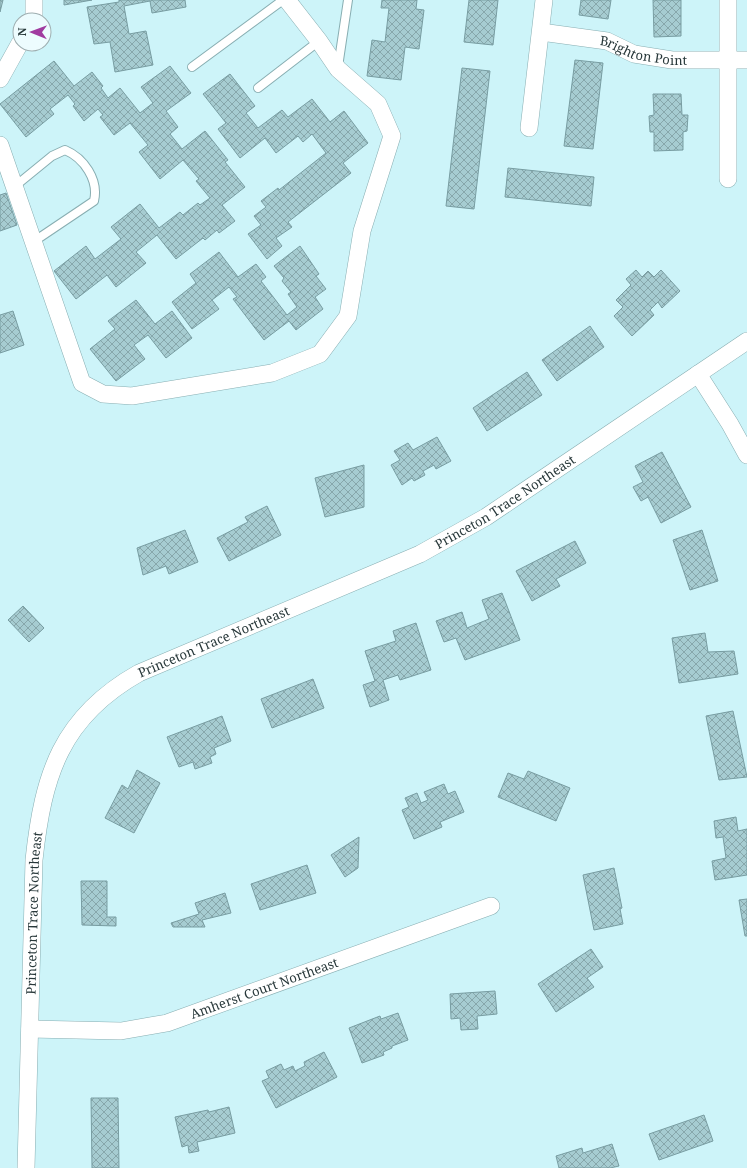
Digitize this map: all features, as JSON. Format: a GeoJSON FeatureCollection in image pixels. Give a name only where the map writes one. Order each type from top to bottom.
{"type":"FeatureCollection","features":[{"type":"Feature","properties":{"kind":"street"},"geometry":{"type":"LineString","coordinates":[[34,0],[34,12]]}},
{"type":"Feature","properties":{"kind":"street"},"geometry":{"type":"LineString","coordinates":[[0,145],[82,383],[103,394],[132,396],[272,373],[320,354],[348,316],[362,231],[392,136],[378,104],[338,69],[319,41],[287,0]]}},
{"type":"Feature","properties":{"kind":"street"},"geometry":{"type":"LineString","coordinates":[[529,128],[544,0]]}},
{"type":"Feature","properties":{"kind":"street"},"geometry":{"type":"LineString","coordinates":[[728,0],[728,179]]}},
{"type":"Feature","properties":{"kind":"street","name":"Brighton Point"},"geometry":{"type":"LineString","coordinates":[[541,32],[607,41],[634,54],[672,60],[747,60]]}},
{"type":"Feature","properties":{"kind":"street"},"geometry":{"type":"LineString","coordinates":[[0,80],[15,52]]}},
{"type":"Feature","properties":{"kind":"street","name":"Princeton Trace Northeast"},"geometry":{"type":"LineString","coordinates":[[26,1168],[34,860],[39,817],[48,782],[62,748],[77,724],[95,704],[117,686],[139,673],[420,554],[448,540],[486,517],[747,341]]}},
{"type":"Feature","properties":{"kind":"street"},"geometry":{"type":"LineString","coordinates":[[698,374],[730,424],[747,455]]}},
{"type":"Feature","properties":{"kind":"street","name":"Amherst Court Northeast"},"geometry":{"type":"LineString","coordinates":[[30,1029],[121,1031],[167,1023],[491,906]]}},
{"type":"Feature","properties":{"kind":"lane"},"geometry":{"type":"LineString","coordinates":[[192,67],[283,0]]}},
{"type":"Feature","properties":{"kind":"lane"},"geometry":{"type":"LineString","coordinates":[[338,69],[348,0]]}},
{"type":"Feature","properties":{"kind":"lane"},"geometry":{"type":"LineString","coordinates":[[258,88],[319,41]]}},
{"type":"Feature","properties":{"kind":"lane"},"geometry":{"type":"LineString","coordinates":[[14,187],[52,156],[65,150],[75,154],[93,178],[96,190],[94,201],[33,242]]}},
{"type":"Feature","properties":{"kind":"building"},"geometry":{"type":"Polygon","coordinates":[[[0,0],[3,0],[0,12],[0,0]]]}},
{"type":"Feature","properties":{"kind":"building"},"geometry":{"type":"Polygon","coordinates":[[[64,0],[92,0],[64,5],[64,0]]]}},
{"type":"Feature","properties":{"kind":"building"},"geometry":{"type":"Polygon","coordinates":[[[119,0],[185,0],[186,7],[152,13],[150,1],[124,6],[129,34],[146,31],[153,65],[115,72],[110,42],[94,44],[87,7],[119,2],[119,0]]]}},
{"type":"Feature","properties":{"kind":"building"},"geometry":{"type":"Polygon","coordinates":[[[382,0],[417,0],[416,9],[424,10],[419,49],[405,47],[401,80],[367,76],[372,40],[385,42],[389,8],[381,8],[382,0]]]}},
{"type":"Feature","properties":{"kind":"building"},"geometry":{"type":"Polygon","coordinates":[[[469,0],[498,0],[493,45],[464,42],[469,0]]]}},
{"type":"Feature","properties":{"kind":"building"},"geometry":{"type":"Polygon","coordinates":[[[581,0],[611,0],[608,19],[579,15],[581,0]]]}},
{"type":"Feature","properties":{"kind":"building"},"geometry":{"type":"Polygon","coordinates":[[[653,0],[681,0],[681,36],[654,37],[653,0]]]}},
{"type":"Feature","properties":{"kind":"building"},"geometry":{"type":"Polygon","coordinates":[[[575,60],[603,63],[593,149],[564,146],[575,60]]]}},
{"type":"Feature","properties":{"kind":"building"},"geometry":{"type":"Polygon","coordinates":[[[54,61],[74,86],[92,72],[103,86],[101,88],[108,98],[120,88],[140,113],[153,103],[141,87],[170,66],[191,93],[166,111],[178,127],[170,134],[182,149],[205,131],[228,160],[225,162],[245,187],[222,205],[235,221],[219,233],[217,230],[205,240],[203,238],[176,259],[157,235],[136,252],[146,263],[116,287],[107,275],[76,299],[54,271],[86,246],[95,259],[121,239],[111,227],[140,204],[159,228],[180,212],[183,215],[198,203],[200,205],[210,198],[196,181],[199,179],[183,160],[160,179],[139,152],[148,145],[130,123],[114,135],[100,117],[103,115],[98,109],[84,121],[73,106],[75,104],[68,95],[50,109],[54,114],[26,137],[0,104],[54,61]]]}},
{"type":"Feature","properties":{"kind":"building"},"geometry":{"type":"Polygon","coordinates":[[[462,68],[490,71],[474,209],[446,206],[462,68]]]}},
{"type":"Feature","properties":{"kind":"building"},"geometry":{"type":"Polygon","coordinates":[[[230,74],[255,106],[246,113],[258,128],[282,110],[288,117],[312,99],[330,122],[344,111],[368,143],[343,163],[351,173],[288,222],[292,227],[276,238],[282,246],[267,259],[248,234],[261,225],[254,216],[266,207],[261,201],[278,188],[279,190],[326,153],[312,134],[303,142],[298,136],[276,153],[265,138],[240,158],[218,129],[226,123],[203,94],[230,74]]]}},
{"type":"Feature","properties":{"kind":"building"},"geometry":{"type":"Polygon","coordinates":[[[653,94],[681,94],[682,115],[688,115],[687,131],[683,132],[683,150],[654,151],[654,132],[650,132],[649,116],[654,115],[653,94]]]}},
{"type":"Feature","properties":{"kind":"building"},"geometry":{"type":"Polygon","coordinates":[[[508,168],[594,177],[591,206],[505,197],[508,168]]]}},
{"type":"Feature","properties":{"kind":"building"},"geometry":{"type":"Polygon","coordinates":[[[6,193],[17,225],[0,231],[0,195],[6,193]]]}},
{"type":"Feature","properties":{"kind":"building"},"geometry":{"type":"Polygon","coordinates":[[[300,246],[319,274],[316,276],[326,289],[315,297],[323,309],[296,330],[289,321],[264,340],[233,299],[237,297],[229,287],[212,300],[219,309],[192,329],[172,302],[196,283],[190,274],[219,252],[238,277],[256,264],[266,277],[261,281],[287,315],[297,307],[288,294],[291,292],[282,281],[284,278],[274,266],[300,246]]]}},
{"type":"Feature","properties":{"kind":"building"},"geometry":{"type":"Polygon","coordinates":[[[636,270],[642,277],[648,271],[654,277],[661,270],[680,291],[662,308],[658,302],[650,310],[654,315],[632,336],[614,316],[623,307],[616,300],[631,285],[626,279],[636,270]]]}},
{"type":"Feature","properties":{"kind":"building"},"geometry":{"type":"Polygon","coordinates":[[[136,300],[155,324],[172,311],[192,338],[166,358],[148,335],[134,345],[145,359],[116,381],[90,349],[115,329],[108,321],[136,300]]]}},
{"type":"Feature","properties":{"kind":"building"},"geometry":{"type":"Polygon","coordinates":[[[13,311],[24,345],[0,353],[0,315],[13,311]]]}},
{"type":"Feature","properties":{"kind":"building"},"geometry":{"type":"Polygon","coordinates":[[[590,326],[604,347],[557,381],[542,360],[590,326]]]}},
{"type":"Feature","properties":{"kind":"building"},"geometry":{"type":"Polygon","coordinates":[[[527,372],[542,395],[487,431],[473,408],[527,372]]]}},
{"type":"Feature","properties":{"kind":"building"},"geometry":{"type":"Polygon","coordinates":[[[437,437],[451,461],[436,469],[434,465],[423,471],[425,475],[414,481],[412,478],[402,485],[391,465],[400,460],[394,451],[408,443],[413,450],[437,437]]]}},
{"type":"Feature","properties":{"kind":"building"},"geometry":{"type":"Polygon","coordinates":[[[662,452],[691,507],[661,523],[648,497],[641,501],[633,487],[643,482],[635,466],[662,452]]]}},
{"type":"Feature","properties":{"kind":"building"},"geometry":{"type":"Polygon","coordinates":[[[364,465],[364,507],[325,517],[315,478],[364,465]]]}},
{"type":"Feature","properties":{"kind":"building"},"geometry":{"type":"Polygon","coordinates":[[[267,506],[281,535],[229,561],[217,538],[248,522],[245,517],[267,506]]]}},
{"type":"Feature","properties":{"kind":"building"},"geometry":{"type":"Polygon","coordinates":[[[185,530],[198,562],[169,574],[166,566],[143,575],[137,548],[185,530]]]}},
{"type":"Feature","properties":{"kind":"building"},"geometry":{"type":"Polygon","coordinates":[[[702,530],[718,581],[690,590],[673,540],[702,530]]]}},
{"type":"Feature","properties":{"kind":"building"},"geometry":{"type":"Polygon","coordinates":[[[575,541],[586,563],[556,579],[560,586],[532,601],[516,571],[575,541]]]}},
{"type":"Feature","properties":{"kind":"building"},"geometry":{"type":"Polygon","coordinates":[[[502,593],[520,640],[465,660],[456,638],[444,642],[436,621],[462,612],[467,628],[489,619],[482,600],[502,593]]]}},
{"type":"Feature","properties":{"kind":"building"},"geometry":{"type":"Polygon","coordinates":[[[23,606],[44,628],[29,642],[8,620],[23,606]]]}},
{"type":"Feature","properties":{"kind":"building"},"geometry":{"type":"Polygon","coordinates":[[[416,623],[431,670],[400,680],[398,675],[383,680],[389,700],[370,707],[363,685],[375,681],[365,651],[396,641],[393,631],[416,623]]]}},
{"type":"Feature","properties":{"kind":"building"},"geometry":{"type":"Polygon","coordinates":[[[705,633],[708,652],[734,651],[738,674],[679,683],[672,638],[705,633]]]}},
{"type":"Feature","properties":{"kind":"building"},"geometry":{"type":"Polygon","coordinates":[[[313,679],[324,708],[272,728],[261,699],[313,679]]]}},
{"type":"Feature","properties":{"kind":"building"},"geometry":{"type":"Polygon","coordinates":[[[733,711],[747,777],[719,780],[706,716],[733,711]]]}},
{"type":"Feature","properties":{"kind":"building"},"geometry":{"type":"Polygon","coordinates":[[[222,716],[231,741],[214,748],[216,754],[210,757],[212,763],[195,769],[193,762],[179,767],[167,737],[222,716]]]}},
{"type":"Feature","properties":{"kind":"building"},"geometry":{"type":"Polygon","coordinates":[[[137,770],[160,783],[134,833],[105,818],[122,785],[128,789],[137,770]]]}},
{"type":"Feature","properties":{"kind":"building"},"geometry":{"type":"Polygon","coordinates":[[[528,771],[570,788],[556,821],[498,797],[508,773],[524,779],[528,771]]]}},
{"type":"Feature","properties":{"kind":"building"},"geometry":{"type":"Polygon","coordinates":[[[444,784],[448,794],[455,791],[464,812],[440,822],[442,827],[414,839],[402,810],[409,807],[405,798],[417,793],[421,803],[428,800],[424,792],[444,784]]]}},
{"type":"Feature","properties":{"kind":"building"},"geometry":{"type":"Polygon","coordinates":[[[736,817],[738,831],[747,829],[747,875],[715,880],[712,861],[726,858],[723,837],[716,838],[714,821],[736,817]]]}},
{"type":"Feature","properties":{"kind":"building"},"geometry":{"type":"Polygon","coordinates":[[[359,837],[358,868],[345,877],[331,855],[359,837]]]}},
{"type":"Feature","properties":{"kind":"building"},"geometry":{"type":"Polygon","coordinates":[[[307,865],[316,893],[260,910],[251,884],[307,865]]]}},
{"type":"Feature","properties":{"kind":"building"},"geometry":{"type":"Polygon","coordinates":[[[614,868],[622,908],[620,909],[623,924],[594,930],[583,875],[614,868]]]}},
{"type":"Feature","properties":{"kind":"building"},"geometry":{"type":"Polygon","coordinates":[[[81,881],[107,881],[107,917],[116,917],[116,926],[82,925],[81,881]]]}},
{"type":"Feature","properties":{"kind":"building"},"geometry":{"type":"Polygon","coordinates":[[[225,893],[231,913],[202,920],[205,927],[173,927],[171,923],[199,914],[195,903],[225,893]]]}},
{"type":"Feature","properties":{"kind":"building"},"geometry":{"type":"Polygon","coordinates":[[[747,899],[747,936],[745,936],[739,900],[747,899]]]}},
{"type":"Feature","properties":{"kind":"building"},"geometry":{"type":"Polygon","coordinates":[[[591,949],[603,967],[587,978],[594,987],[556,1012],[538,984],[591,949]]]}},
{"type":"Feature","properties":{"kind":"building"},"geometry":{"type":"Polygon","coordinates":[[[495,991],[497,1014],[477,1016],[478,1029],[461,1030],[460,1018],[451,1019],[450,994],[495,991]]]}},
{"type":"Feature","properties":{"kind":"building"},"geometry":{"type":"Polygon","coordinates":[[[398,1013],[408,1040],[392,1046],[392,1048],[383,1052],[384,1055],[362,1063],[349,1028],[380,1016],[381,1019],[398,1013]]]}},
{"type":"Feature","properties":{"kind":"building"},"geometry":{"type":"Polygon","coordinates":[[[324,1052],[337,1077],[276,1108],[262,1081],[269,1078],[266,1071],[281,1064],[284,1070],[293,1066],[295,1071],[305,1066],[304,1062],[324,1052]]]}},
{"type":"Feature","properties":{"kind":"building"},"geometry":{"type":"Polygon","coordinates":[[[91,1098],[118,1098],[119,1168],[92,1168],[91,1098]]]}},
{"type":"Feature","properties":{"kind":"building"},"geometry":{"type":"Polygon","coordinates":[[[229,1107],[235,1133],[197,1142],[199,1151],[189,1153],[188,1145],[182,1147],[175,1117],[208,1110],[209,1112],[229,1107]]]}},
{"type":"Feature","properties":{"kind":"building"},"geometry":{"type":"Polygon","coordinates":[[[704,1115],[713,1141],[659,1160],[649,1134],[704,1115]]]}},
{"type":"Feature","properties":{"kind":"building"},"geometry":{"type":"Polygon","coordinates":[[[612,1144],[619,1166],[610,1168],[559,1168],[556,1156],[582,1148],[583,1153],[612,1144]]]}}]}
